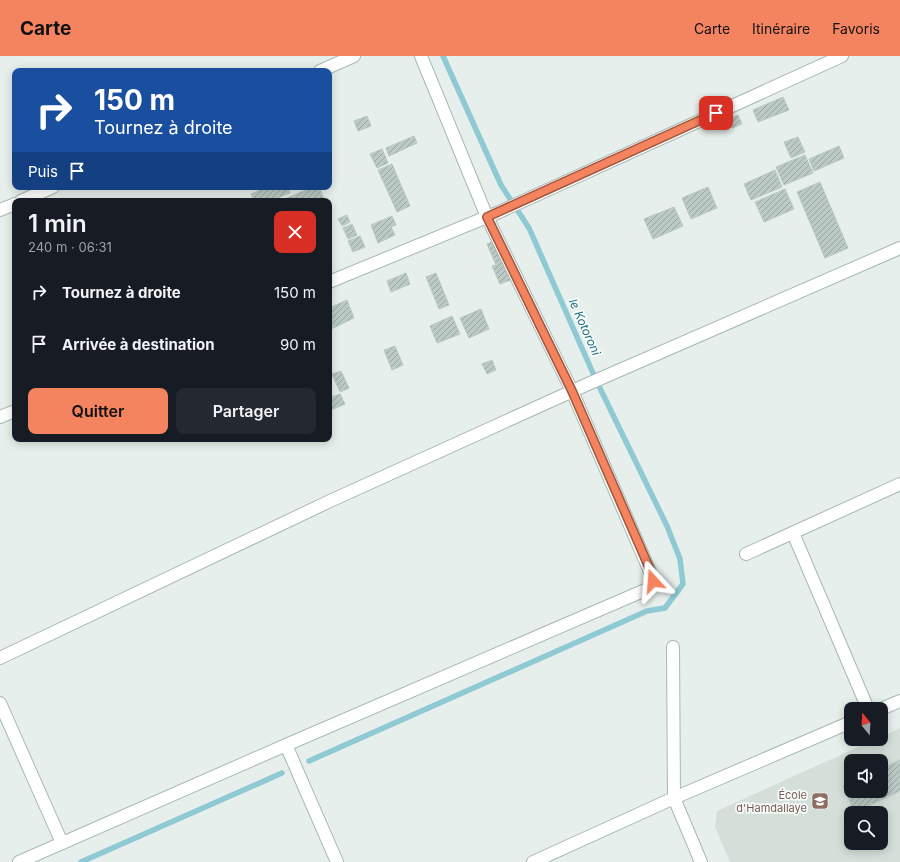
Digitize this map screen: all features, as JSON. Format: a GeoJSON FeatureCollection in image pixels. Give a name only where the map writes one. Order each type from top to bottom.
{"type":"FeatureCollection","features":[{"type":"Feature","properties":{"kind":"street"},"geometry":{"type":"LineString","coordinates":[[327,68],[354,56]]}},
{"type":"Feature","properties":{"kind":"street"},"geometry":{"type":"LineString","coordinates":[[19,862],[650,588],[653,581],[652,574],[572,391],[487,217],[421,56]]}},
{"type":"Feature","properties":{"kind":"street"},"geometry":{"type":"LineString","coordinates":[[332,281],[499,212],[520,201],[842,56]]}},
{"type":"Feature","properties":{"kind":"street"},"geometry":{"type":"LineString","coordinates":[[28,198],[46,190]]}},
{"type":"Feature","properties":{"kind":"street"},"geometry":{"type":"LineString","coordinates":[[0,210],[12,205]]}},
{"type":"Feature","properties":{"kind":"street"},"geometry":{"type":"LineString","coordinates":[[0,658],[330,500],[572,391],[900,248]]}},
{"type":"Feature","properties":{"kind":"street"},"geometry":{"type":"LineString","coordinates":[[0,417],[12,412]]}},
{"type":"Feature","properties":{"kind":"street"},"geometry":{"type":"LineString","coordinates":[[746,554],[900,484]]}},
{"type":"Feature","properties":{"kind":"street"},"geometry":{"type":"LineString","coordinates":[[793,533],[865,702]]}},
{"type":"Feature","properties":{"kind":"street"},"geometry":{"type":"LineString","coordinates":[[673,647],[674,798],[701,862]]}},
{"type":"Feature","properties":{"kind":"street"},"geometry":{"type":"LineString","coordinates":[[888,706],[900,701]]}},
{"type":"Feature","properties":{"kind":"street"},"geometry":{"type":"LineString","coordinates":[[0,703],[62,843]]}},
{"type":"Feature","properties":{"kind":"street"},"geometry":{"type":"LineString","coordinates":[[533,862],[674,798],[844,725]]}},
{"type":"Feature","properties":{"kind":"street"},"geometry":{"type":"LineString","coordinates":[[286,745],[337,862]]}},
{"type":"Feature","properties":{"kind":"shaded area","name":"École d'Hamdallaye"},"geometry":{"type":"Polygon","coordinates":[[[900,728],[900,862],[730,862],[715,827],[717,811],[861,746],[888,746],[888,734],[900,728]]]}},
{"type":"Feature","properties":{"kind":"building"},"geometry":{"type":"Polygon","coordinates":[[[783,97],[789,110],[758,122],[753,110],[783,97]]]}},
{"type":"Feature","properties":{"kind":"building"},"geometry":{"type":"Polygon","coordinates":[[[738,115],[742,124],[732,128],[729,119],[738,115]]]}},
{"type":"Feature","properties":{"kind":"building"},"geometry":{"type":"Polygon","coordinates":[[[367,116],[371,126],[358,131],[354,121],[367,116]]]}},
{"type":"Feature","properties":{"kind":"building"},"geometry":{"type":"Polygon","coordinates":[[[414,136],[417,143],[389,156],[386,148],[414,136]]]}},
{"type":"Feature","properties":{"kind":"building"},"geometry":{"type":"Polygon","coordinates":[[[798,137],[805,152],[791,158],[784,142],[798,137]]]}},
{"type":"Feature","properties":{"kind":"building"},"geometry":{"type":"Polygon","coordinates":[[[839,146],[844,158],[814,171],[809,159],[839,146]]]}},
{"type":"Feature","properties":{"kind":"building"},"geometry":{"type":"Polygon","coordinates":[[[382,149],[388,163],[377,168],[370,154],[382,149]]]}},
{"type":"Feature","properties":{"kind":"building"},"geometry":{"type":"Polygon","coordinates":[[[805,155],[813,173],[784,185],[776,167],[805,155]]]}},
{"type":"Feature","properties":{"kind":"building"},"geometry":{"type":"Polygon","coordinates":[[[392,164],[410,206],[397,212],[378,170],[392,164]]]}},
{"type":"Feature","properties":{"kind":"building"},"geometry":{"type":"Polygon","coordinates":[[[775,170],[782,187],[751,200],[744,184],[775,170]]]}},
{"type":"Feature","properties":{"kind":"building"},"geometry":{"type":"Polygon","coordinates":[[[820,182],[848,248],[825,258],[797,192],[820,182]]]}},
{"type":"Feature","properties":{"kind":"building"},"geometry":{"type":"Polygon","coordinates":[[[708,187],[717,208],[691,219],[682,198],[708,187]]]}},
{"type":"Feature","properties":{"kind":"building"},"geometry":{"type":"Polygon","coordinates":[[[785,189],[794,209],[764,222],[755,202],[785,189]]]}},
{"type":"Feature","properties":{"kind":"building"},"geometry":{"type":"Polygon","coordinates":[[[260,190],[289,190],[290,193],[278,198],[253,198],[251,194],[260,190]]]}},
{"type":"Feature","properties":{"kind":"building"},"geometry":{"type":"Polygon","coordinates":[[[306,190],[320,190],[324,198],[287,198],[306,190]]]}},
{"type":"Feature","properties":{"kind":"building"},"geometry":{"type":"Polygon","coordinates":[[[674,207],[683,226],[653,239],[644,219],[674,207]]]}},
{"type":"Feature","properties":{"kind":"building"},"geometry":{"type":"Polygon","coordinates":[[[347,215],[350,222],[342,226],[338,219],[347,215]]]}},
{"type":"Feature","properties":{"kind":"building"},"geometry":{"type":"Polygon","coordinates":[[[392,216],[396,225],[391,227],[395,235],[378,243],[371,225],[392,216]]]}},
{"type":"Feature","properties":{"kind":"building"},"geometry":{"type":"Polygon","coordinates":[[[352,224],[357,235],[348,239],[343,228],[352,224]]]}},
{"type":"Feature","properties":{"kind":"building"},"geometry":{"type":"Polygon","coordinates":[[[360,236],[365,247],[353,252],[348,241],[360,236]]]}},
{"type":"Feature","properties":{"kind":"building"},"geometry":{"type":"Polygon","coordinates":[[[499,239],[516,278],[500,284],[492,266],[496,265],[487,244],[499,239]]]}},
{"type":"Feature","properties":{"kind":"building"},"geometry":{"type":"Polygon","coordinates":[[[406,273],[410,284],[391,292],[387,281],[406,273]]]}},
{"type":"Feature","properties":{"kind":"building"},"geometry":{"type":"Polygon","coordinates":[[[436,273],[449,305],[439,309],[426,277],[436,273]]]}},
{"type":"Feature","properties":{"kind":"building"},"geometry":{"type":"Polygon","coordinates":[[[347,300],[354,318],[332,329],[332,307],[347,300]]]}},
{"type":"Feature","properties":{"kind":"building"},"geometry":{"type":"Polygon","coordinates":[[[481,309],[489,329],[469,338],[460,318],[481,309]]]}},
{"type":"Feature","properties":{"kind":"building"},"geometry":{"type":"Polygon","coordinates":[[[452,316],[460,334],[437,343],[430,326],[452,316]]]}},
{"type":"Feature","properties":{"kind":"building"},"geometry":{"type":"Polygon","coordinates":[[[395,346],[403,365],[392,370],[384,350],[395,346]]]}},
{"type":"Feature","properties":{"kind":"building"},"geometry":{"type":"Polygon","coordinates":[[[492,360],[496,370],[487,374],[482,364],[492,360]]]}},
{"type":"Feature","properties":{"kind":"building"},"geometry":{"type":"Polygon","coordinates":[[[341,371],[349,388],[340,392],[332,374],[341,371]]]}},
{"type":"Feature","properties":{"kind":"building"},"geometry":{"type":"Polygon","coordinates":[[[340,394],[345,404],[332,410],[332,397],[340,394]]]}},
{"type":"Feature","properties":{"kind":"building"},"geometry":{"type":"Polygon","coordinates":[[[900,760],[900,791],[888,797],[888,766],[900,760]]]}},
{"type":"Feature","properties":{"kind":"building"},"geometry":{"type":"Polygon","coordinates":[[[849,798],[885,798],[868,806],[852,806],[849,798]]]}},
{"type":"Feature","properties":{"kind":"waterway","name":"le Kotoroni"},"geometry":{"type":"LineString","coordinates":[[309,761],[647,611],[665,608],[683,584],[680,559],[667,526],[596,380],[529,228],[501,185],[443,56]]}},
{"type":"Feature","properties":{"kind":"waterway"},"geometry":{"type":"LineString","coordinates":[[81,862],[282,773]]}},
{"type":"Feature","properties":{"kind":"place","name":"École d'Hamdallaye"},"geometry":{"type":"Point","coordinates":[820,801]}},
{"type":"Feature","properties":{"kind":"route"},"geometry":{"type":"LineString","coordinates":[[653,581],[652,574],[572,391],[487,217],[716,113]]}}]}
